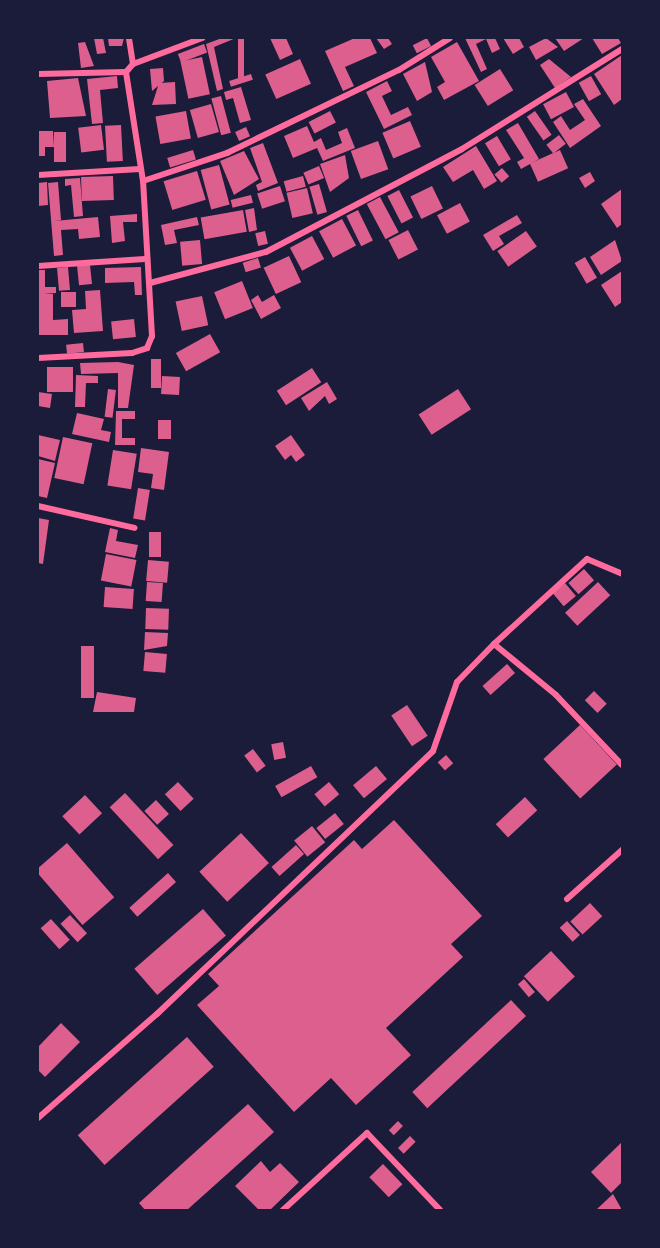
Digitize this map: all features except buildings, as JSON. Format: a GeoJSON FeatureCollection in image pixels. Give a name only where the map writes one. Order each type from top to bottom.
{"type":"FeatureCollection","features":[{"type":"Feature","properties":{"kind":"street"},"geometry":{"type":"LineString","coordinates":[[129,38],[133,64]]}},
{"type":"Feature","properties":{"kind":"street"},"geometry":{"type":"LineString","coordinates":[[38,74],[126,72],[133,64],[202,38]]}},
{"type":"Feature","properties":{"kind":"street"},"geometry":{"type":"LineString","coordinates":[[142,181],[227,153],[399,70],[450,38]]}},
{"type":"Feature","properties":{"kind":"street"},"geometry":{"type":"LineString","coordinates":[[150,283],[266,252],[462,149],[622,49]]}},
{"type":"Feature","properties":{"kind":"street"},"geometry":{"type":"LineString","coordinates":[[38,358],[147,348],[152,336],[150,283],[145,259],[142,181],[126,72]]}},
{"type":"Feature","properties":{"kind":"street"},"geometry":{"type":"LineString","coordinates":[[38,175],[140,169]]}},
{"type":"Feature","properties":{"kind":"street"},"geometry":{"type":"LineString","coordinates":[[38,266],[145,259]]}},
{"type":"Feature","properties":{"kind":"street"},"geometry":{"type":"LineString","coordinates":[[38,506],[135,528]]}},
{"type":"Feature","properties":{"kind":"street"},"geometry":{"type":"LineString","coordinates":[[38,1118],[157,1014],[433,751],[457,682],[494,644],[587,559],[622,574]]}},
{"type":"Feature","properties":{"kind":"street"},"geometry":{"type":"LineString","coordinates":[[494,644],[556,694],[622,765]]}},
{"type":"Feature","properties":{"kind":"street"},"geometry":{"type":"LineString","coordinates":[[567,899],[622,850]]}},
{"type":"Feature","properties":{"kind":"street"},"geometry":{"type":"LineString","coordinates":[[283,1210],[367,1133],[440,1210]]}}]}
